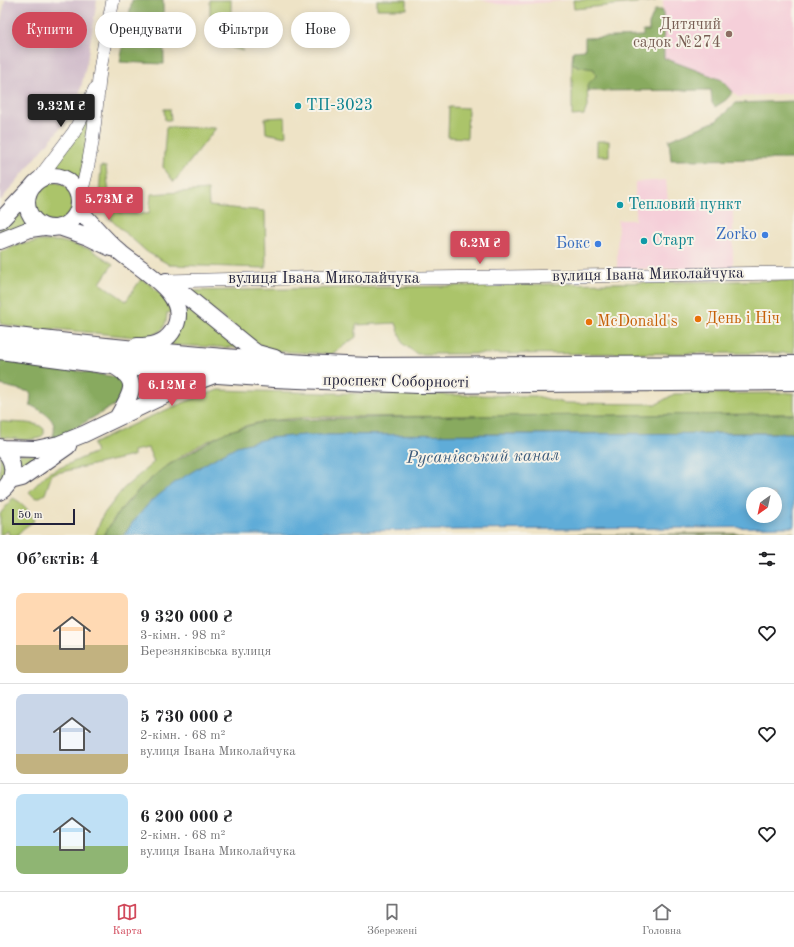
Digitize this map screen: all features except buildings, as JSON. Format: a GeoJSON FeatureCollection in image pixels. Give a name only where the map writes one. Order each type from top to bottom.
{"type":"FeatureCollection","features":[{"type":"Feature","properties":{"kind":"highway","name":"проспект Соборності"},"geometry":{"type":"LineString","coordinates":[[0,335],[93,347],[294,364],[369,367],[794,365]]}},
{"type":"Feature","properties":{"kind":"highway","name":"проспект Соборності"},"geometry":{"type":"LineString","coordinates":[[0,350],[110,364],[218,374],[418,384],[794,381]]}},
{"type":"Feature","properties":{"kind":"main road"},"geometry":{"type":"LineString","coordinates":[[0,220],[34,185],[48,177],[57,177],[66,180],[77,194],[78,206],[71,221],[51,227],[30,229],[0,241]]}},
{"type":"Feature","properties":{"kind":"main road"},"geometry":{"type":"LineString","coordinates":[[34,185],[29,192],[27,200],[31,216],[37,222],[51,227]]}},
{"type":"Feature","properties":{"kind":"main road","name":"вулиця Івана Миколайчука"},"geometry":{"type":"LineString","coordinates":[[78,206],[120,253]]}},
{"type":"Feature","properties":{"kind":"main road","name":"вулиця Івана Миколайчука"},"geometry":{"type":"LineString","coordinates":[[51,227],[88,237],[120,253],[151,274],[174,286],[234,336],[257,353],[294,364]]}},
{"type":"Feature","properties":{"kind":"main road","name":"вулиця Івана Миколайчука"},"geometry":{"type":"LineString","coordinates":[[93,347],[147,346],[161,342],[173,331],[177,321],[177,310],[174,300],[151,274]]}},
{"type":"Feature","properties":{"kind":"main road"},"geometry":{"type":"LineString","coordinates":[[110,364],[120,369],[130,379],[131,389],[117,418]]}},
{"type":"Feature","properties":{"kind":"main road"},"geometry":{"type":"LineString","coordinates":[[0,447],[21,450],[44,448],[84,434],[182,387],[218,374]]}},
{"type":"Feature","properties":{"kind":"main road"},"geometry":{"type":"LineString","coordinates":[[3,489],[22,478],[84,434]]}},
{"type":"Feature","properties":{"kind":"main road"},"geometry":{"type":"LineString","coordinates":[[0,447],[6,452],[13,466],[12,474],[3,489]]}},
{"type":"Feature","properties":{"kind":"street"},"geometry":{"type":"LineString","coordinates":[[78,206],[86,179],[92,148],[99,78],[113,0]]}},
{"type":"Feature","properties":{"kind":"street"},"geometry":{"type":"LineString","coordinates":[[34,185],[74,132],[99,78]]}},
{"type":"Feature","properties":{"kind":"street","name":"вулиця Івана Миколайчука"},"geometry":{"type":"LineString","coordinates":[[166,281],[342,277],[420,278],[794,273]]}},
{"type":"Feature","properties":{"kind":"shaded area"},"geometry":{"type":"Polygon","coordinates":[[[5,0],[97,0],[87,61],[77,105],[63,125],[0,201],[0,26],[5,0]]]}},
{"type":"Feature","properties":{"kind":"shaded area"},"geometry":{"type":"Polygon","coordinates":[[[481,0],[570,0],[514,5],[497,4],[481,0]]]}},
{"type":"Feature","properties":{"kind":"shaded area","name":"Дитячий садок №274"},"geometry":{"type":"Polygon","coordinates":[[[663,0],[794,0],[794,93],[738,97],[722,80],[664,58],[663,0]]]}},
{"type":"Feature","properties":{"kind":"shaded area"},"geometry":{"type":"Polygon","coordinates":[[[666,180],[668,202],[733,201],[733,268],[617,269],[618,220],[635,220],[635,182],[666,180]]]}},
{"type":"Feature","properties":{"kind":"green space"},"geometry":{"type":"Polygon","coordinates":[[[132,0],[163,0],[163,12],[130,12],[132,0]]]}},
{"type":"Feature","properties":{"kind":"green space"},"geometry":{"type":"Polygon","coordinates":[[[210,0],[231,0],[231,12],[210,12],[210,0]]]}},
{"type":"Feature","properties":{"kind":"green space"},"geometry":{"type":"Polygon","coordinates":[[[377,0],[407,0],[407,9],[377,9],[377,0]]]}},
{"type":"Feature","properties":{"kind":"green space"},"geometry":{"type":"Polygon","coordinates":[[[573,0],[655,0],[655,1],[574,9],[573,0]]]}},
{"type":"Feature","properties":{"kind":"green space"},"geometry":{"type":"Polygon","coordinates":[[[655,10],[663,10],[664,58],[722,80],[733,92],[726,100],[715,107],[712,103],[711,90],[588,91],[587,85],[596,76],[594,69],[580,67],[572,63],[573,51],[585,50],[585,38],[643,36],[643,31],[649,31],[649,24],[655,10]]]}},
{"type":"Feature","properties":{"kind":"green space"},"geometry":{"type":"Polygon","coordinates":[[[123,48],[164,48],[164,64],[120,62],[123,48]]]}},
{"type":"Feature","properties":{"kind":"green space"},"geometry":{"type":"Polygon","coordinates":[[[232,48],[241,48],[243,51],[232,48]]]}},
{"type":"Feature","properties":{"kind":"green space"},"geometry":{"type":"Polygon","coordinates":[[[572,63],[580,67],[594,68],[596,76],[587,85],[588,104],[584,115],[572,116],[572,63]]]}},
{"type":"Feature","properties":{"kind":"green space"},"geometry":{"type":"Polygon","coordinates":[[[794,101],[794,159],[671,160],[669,140],[716,121],[736,103],[794,101]]]}},
{"type":"Feature","properties":{"kind":"green space"},"geometry":{"type":"Polygon","coordinates":[[[92,104],[79,187],[66,174],[58,171],[48,171],[92,104]]]}},
{"type":"Feature","properties":{"kind":"green space"},"geometry":{"type":"Polygon","coordinates":[[[449,107],[468,108],[467,138],[448,137],[449,107]]]}},
{"type":"Feature","properties":{"kind":"green space"},"geometry":{"type":"Polygon","coordinates":[[[164,109],[170,109],[171,120],[165,120],[164,109]]]}},
{"type":"Feature","properties":{"kind":"green space"},"geometry":{"type":"Polygon","coordinates":[[[285,117],[286,137],[266,133],[265,118],[285,117]]]}},
{"type":"Feature","properties":{"kind":"green space"},"geometry":{"type":"Polygon","coordinates":[[[166,127],[216,128],[174,182],[163,167],[166,127]]]}},
{"type":"Feature","properties":{"kind":"green space"},"geometry":{"type":"Polygon","coordinates":[[[597,141],[609,141],[609,156],[597,156],[597,141]]]}},
{"type":"Feature","properties":{"kind":"green space"},"geometry":{"type":"Polygon","coordinates":[[[101,166],[106,167],[109,194],[120,213],[149,214],[151,194],[208,190],[209,206],[265,211],[266,268],[170,265],[147,252],[112,221],[99,196],[101,166]]]}},
{"type":"Feature","properties":{"kind":"green space"},"geometry":{"type":"Polygon","coordinates":[[[57,182],[64,185],[70,191],[73,202],[72,210],[64,219],[57,222],[49,222],[42,219],[34,210],[33,198],[36,191],[45,183],[57,182]]]}},
{"type":"Feature","properties":{"kind":"green space"},"geometry":{"type":"Polygon","coordinates":[[[19,205],[22,216],[30,226],[0,235],[0,227],[19,205]]]}},
{"type":"Feature","properties":{"kind":"green space"},"geometry":{"type":"Polygon","coordinates":[[[39,241],[60,241],[90,249],[113,264],[100,283],[126,301],[141,279],[151,285],[173,312],[167,313],[162,330],[145,338],[55,329],[40,330],[0,324],[0,252],[18,245],[39,241]]]}},
{"type":"Feature","properties":{"kind":"green space"},"geometry":{"type":"Polygon","coordinates":[[[794,280],[794,353],[417,354],[403,344],[396,323],[356,325],[356,337],[332,354],[267,351],[187,291],[554,284],[794,280]]]}},
{"type":"Feature","properties":{"kind":"green space"},"geometry":{"type":"Polygon","coordinates":[[[178,294],[240,348],[169,345],[178,294]]]}},
{"type":"Feature","properties":{"kind":"green space"},"geometry":{"type":"Polygon","coordinates":[[[0,359],[117,377],[125,380],[120,402],[49,443],[53,436],[54,424],[47,415],[30,405],[30,392],[0,385],[0,359]]]}},
{"type":"Feature","properties":{"kind":"green space"},"geometry":{"type":"Polygon","coordinates":[[[139,375],[180,378],[138,397],[140,389],[139,375]]]}},
{"type":"Feature","properties":{"kind":"green space"},"geometry":{"type":"Polygon","coordinates":[[[218,390],[536,396],[564,403],[657,404],[674,394],[794,393],[794,414],[316,417],[267,421],[247,425],[205,442],[166,467],[132,496],[115,517],[104,535],[95,535],[103,515],[123,489],[154,462],[148,448],[133,451],[133,456],[52,474],[45,494],[38,498],[34,497],[29,492],[48,473],[96,452],[93,444],[155,415],[218,390]]]}},
{"type":"Feature","properties":{"kind":"green space"},"geometry":{"type":"Polygon","coordinates":[[[794,414],[794,433],[328,435],[269,438],[151,501],[124,535],[104,535],[119,512],[138,491],[162,469],[226,432],[266,421],[469,416],[794,414]]]}},
{"type":"Feature","properties":{"kind":"green space"},"geometry":{"type":"Polygon","coordinates":[[[0,421],[36,424],[44,429],[44,434],[40,438],[26,440],[0,437],[0,421]]]}},
{"type":"Feature","properties":{"kind":"green space"},"geometry":{"type":"Polygon","coordinates":[[[0,454],[8,470],[0,485],[0,454]]]}},
{"type":"Feature","properties":{"kind":"green space"},"geometry":{"type":"Polygon","coordinates":[[[17,454],[43,454],[28,465],[23,472],[17,454]]]}},
{"type":"Feature","properties":{"kind":"green space"},"geometry":{"type":"Polygon","coordinates":[[[13,498],[26,508],[34,521],[17,535],[9,535],[8,531],[0,535],[0,514],[13,498]]]}},
{"type":"Feature","properties":{"kind":"green space"},"geometry":{"type":"Polygon","coordinates":[[[794,533],[794,535],[566,535],[794,533]]]}},
{"type":"Feature","properties":{"kind":"water","name":"Русанівський канал"},"geometry":{"type":"Polygon","coordinates":[[[794,433],[794,527],[344,531],[294,535],[124,535],[150,502],[177,481],[237,446],[269,438],[304,435],[794,433]]]}},
{"type":"Feature","properties":{"kind":"place","name":"Дитячий садок №274"},"geometry":{"type":"Point","coordinates":[729,34]}},
{"type":"Feature","properties":{"kind":"place","name":"ТП-3023"},"geometry":{"type":"Point","coordinates":[298,106]}},
{"type":"Feature","properties":{"kind":"place","name":"Тепловий пункт"},"geometry":{"type":"Point","coordinates":[620,205]}},
{"type":"Feature","properties":{"kind":"place","name":"Zorko"},"geometry":{"type":"Point","coordinates":[765,235]}},
{"type":"Feature","properties":{"kind":"place","name":"Старт"},"geometry":{"type":"Point","coordinates":[644,241]}},
{"type":"Feature","properties":{"kind":"place","name":"Бокс"},"geometry":{"type":"Point","coordinates":[598,244]}},
{"type":"Feature","properties":{"kind":"place","name":"День і Ніч"},"geometry":{"type":"Point","coordinates":[698,319]}},
{"type":"Feature","properties":{"kind":"place","name":"McDonald's"},"geometry":{"type":"Point","coordinates":[589,322]}}]}
